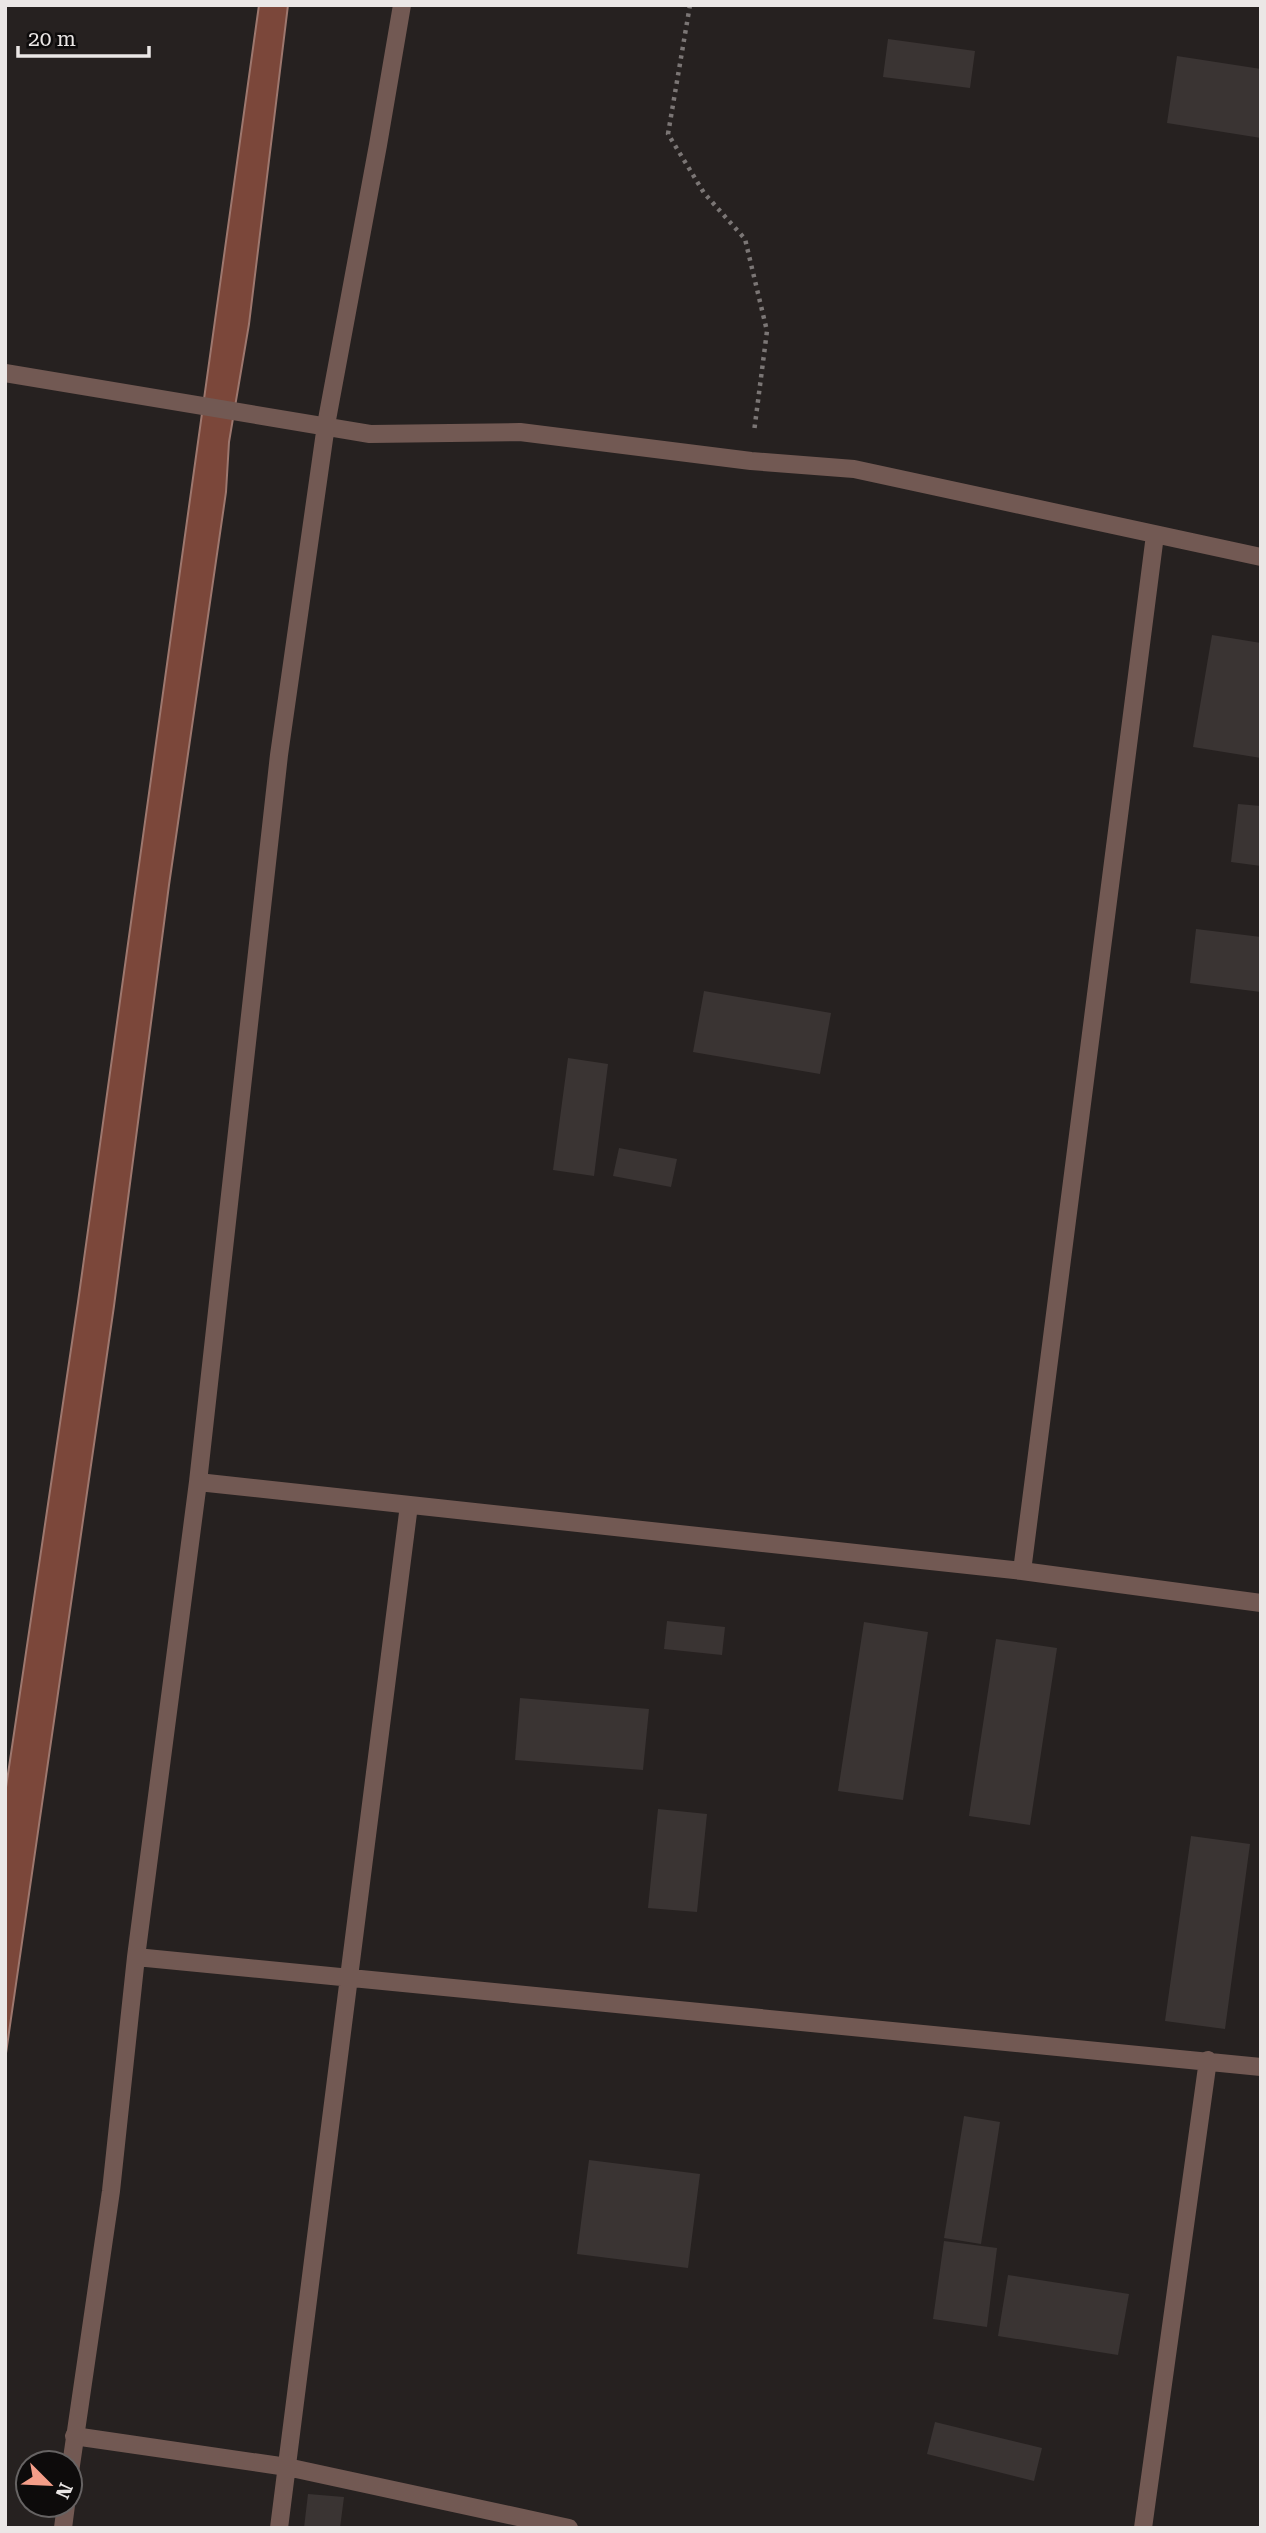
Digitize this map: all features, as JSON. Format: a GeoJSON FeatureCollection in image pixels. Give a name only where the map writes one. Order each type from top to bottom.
{"type":"FeatureCollection","features":[{"type":"Feature","properties":{"kind":"street"},"geometry":{"type":"LineString","coordinates":[[73,2449],[111,2191],[136,1957],[198,1482],[279,755],[326,425],[379,145],[402,5]]}},
{"type":"Feature","properties":{"kind":"street"},"geometry":{"type":"LineString","coordinates":[[5,373],[370,434],[520,432],[751,461],[854,469],[1261,557]]}},
{"type":"Feature","properties":{"kind":"street"},"geometry":{"type":"LineString","coordinates":[[1022,1571],[1155,535]]}},
{"type":"Feature","properties":{"kind":"street"},"geometry":{"type":"LineString","coordinates":[[198,1482],[1022,1571],[1261,1603]]}},
{"type":"Feature","properties":{"kind":"street"},"geometry":{"type":"LineString","coordinates":[[279,2528],[409,1505]]}},
{"type":"Feature","properties":{"kind":"street"},"geometry":{"type":"LineString","coordinates":[[136,1957],[1261,2067]]}},
{"type":"Feature","properties":{"kind":"street"},"geometry":{"type":"LineString","coordinates":[[1143,2528],[1208,2060]]}},
{"type":"Feature","properties":{"kind":"street"},"geometry":{"type":"LineString","coordinates":[[74,2437],[287,2467],[569,2528]]}},
{"type":"Feature","properties":{"kind":"path"},"geometry":{"type":"LineString","coordinates":[[690,5],[668,134],[704,193],[745,239],[767,331],[751,461]]}},
{"type":"Feature","properties":{"kind":"shaded area"},"geometry":{"type":"Polygon","coordinates":[[[259,5],[288,5],[249,324],[229,442],[226,492],[169,885],[114,1306],[5,2060],[5,1794],[78,1302],[259,5]]]}},
{"type":"Feature","properties":{"kind":"building"},"geometry":{"type":"Polygon","coordinates":[[[888,39],[975,51],[970,88],[883,77],[888,39]]]}},
{"type":"Feature","properties":{"kind":"building"},"geometry":{"type":"Polygon","coordinates":[[[1177,56],[1261,69],[1261,138],[1167,123],[1177,56]]]}},
{"type":"Feature","properties":{"kind":"building"},"geometry":{"type":"Polygon","coordinates":[[[1212,635],[1261,643],[1261,758],[1193,747],[1212,635]]]}},
{"type":"Feature","properties":{"kind":"building"},"geometry":{"type":"Polygon","coordinates":[[[1238,804],[1261,806],[1261,866],[1231,862],[1238,804]]]}},
{"type":"Feature","properties":{"kind":"building"},"geometry":{"type":"Polygon","coordinates":[[[1196,929],[1261,937],[1261,992],[1190,983],[1196,929]]]}},
{"type":"Feature","properties":{"kind":"building"},"geometry":{"type":"Polygon","coordinates":[[[704,991],[831,1013],[820,1074],[693,1052],[704,991]]]}},
{"type":"Feature","properties":{"kind":"building"},"geometry":{"type":"Polygon","coordinates":[[[568,1058],[608,1064],[594,1176],[553,1170],[568,1058]]]}},
{"type":"Feature","properties":{"kind":"building"},"geometry":{"type":"Polygon","coordinates":[[[619,1148],[677,1159],[671,1187],[613,1176],[619,1148]]]}},
{"type":"Feature","properties":{"kind":"building"},"geometry":{"type":"Polygon","coordinates":[[[667,1621],[725,1627],[722,1655],[664,1649],[667,1621]]]}},
{"type":"Feature","properties":{"kind":"building"},"geometry":{"type":"Polygon","coordinates":[[[864,1622],[928,1632],[903,1800],[838,1791],[864,1622]]]}},
{"type":"Feature","properties":{"kind":"building"},"geometry":{"type":"Polygon","coordinates":[[[996,1639],[1057,1648],[1030,1825],[969,1816],[996,1639]]]}},
{"type":"Feature","properties":{"kind":"building"},"geometry":{"type":"Polygon","coordinates":[[[520,1698],[649,1709],[643,1770],[515,1760],[520,1698]]]}},
{"type":"Feature","properties":{"kind":"building"},"geometry":{"type":"Polygon","coordinates":[[[658,1809],[707,1814],[697,1912],[648,1908],[658,1809]]]}},
{"type":"Feature","properties":{"kind":"building"},"geometry":{"type":"Polygon","coordinates":[[[1191,1836],[1250,1844],[1225,2029],[1165,2021],[1191,1836]]]}},
{"type":"Feature","properties":{"kind":"building"},"geometry":{"type":"Polygon","coordinates":[[[964,2116],[1000,2122],[981,2244],[944,2238],[964,2116]]]}},
{"type":"Feature","properties":{"kind":"building"},"geometry":{"type":"Polygon","coordinates":[[[589,2160],[700,2174],[688,2268],[577,2254],[589,2160]]]}},
{"type":"Feature","properties":{"kind":"building"},"geometry":{"type":"Polygon","coordinates":[[[944,2241],[997,2248],[987,2327],[933,2319],[944,2241]]]}},
{"type":"Feature","properties":{"kind":"building"},"geometry":{"type":"Polygon","coordinates":[[[1008,2275],[1129,2294],[1118,2355],[998,2336],[1008,2275]]]}},
{"type":"Feature","properties":{"kind":"building"},"geometry":{"type":"Polygon","coordinates":[[[935,2422],[1042,2448],[1034,2481],[927,2454],[935,2422]]]}},
{"type":"Feature","properties":{"kind":"building"},"geometry":{"type":"Polygon","coordinates":[[[308,2494],[344,2497],[340,2528],[304,2528],[308,2494]]]}}]}
